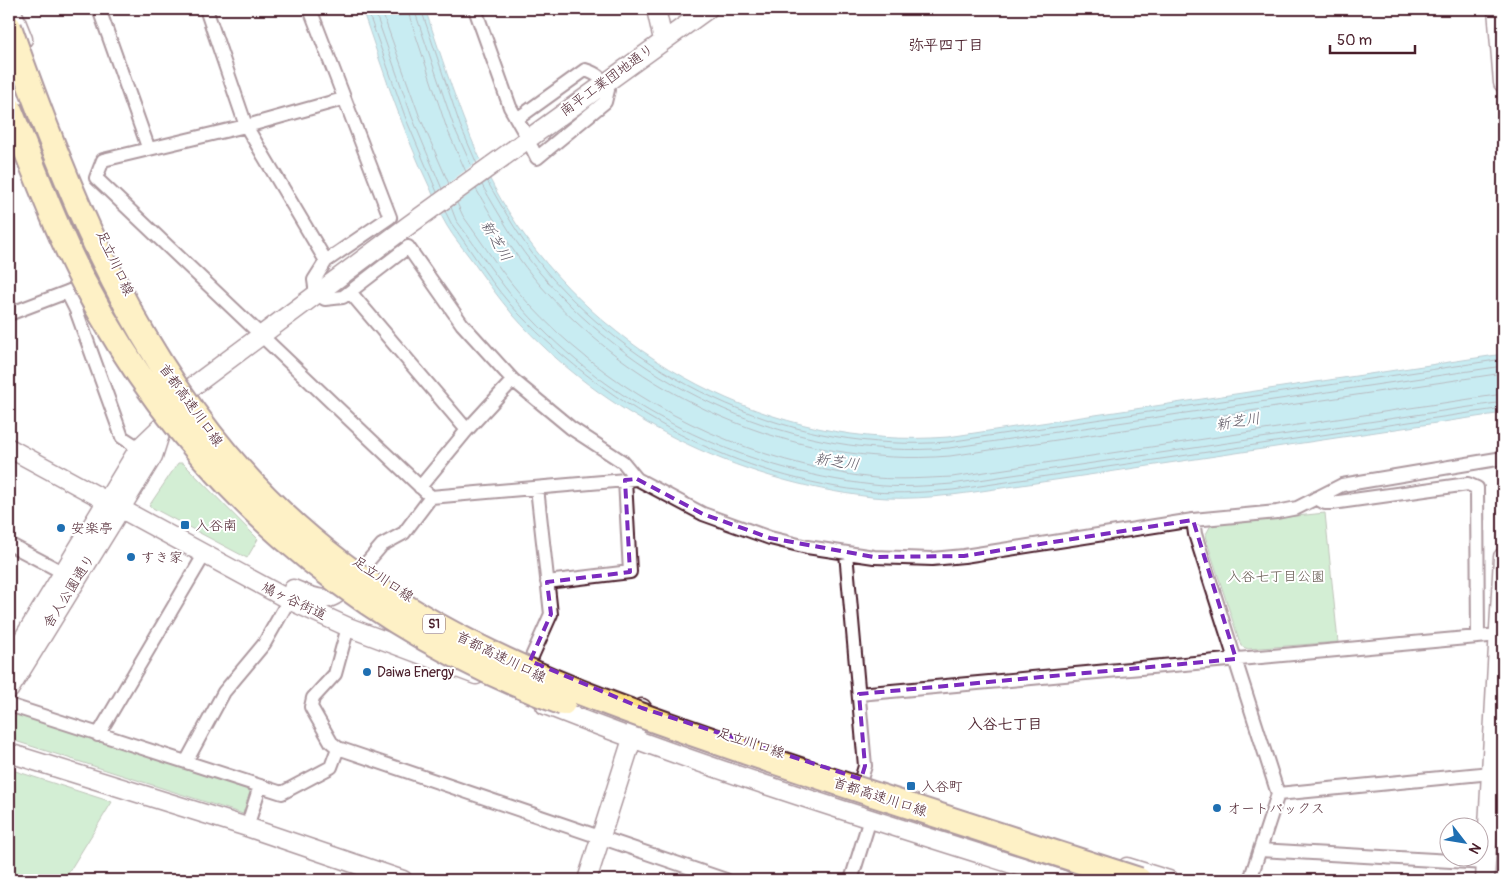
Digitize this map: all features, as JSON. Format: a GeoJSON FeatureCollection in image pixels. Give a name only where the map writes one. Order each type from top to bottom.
{"type":"FeatureCollection","features":[{"type":"Feature","properties":{"kind":"highway","name":"首都高速川口線"},"geometry":{"type":"LineString","coordinates":[[9,27],[38,110],[88,227],[136,323],[169,376],[200,421],[263,494],[308,536],[361,577],[416,614],[478,649],[612,706],[832,781],[1139,880]]}},
{"type":"Feature","properties":{"kind":"highway","name":"首都高速川口線"},"geometry":{"type":"LineString","coordinates":[[9,108],[84,282],[155,398],[202,457],[248,506],[294,548],[350,591],[406,627],[472,664],[533,692],[655,736],[1094,880]]}},
{"type":"Feature","properties":{"kind":"main road","name":"足立川口線"},"geometry":{"type":"LineString","coordinates":[[12,9],[86,199],[136,308],[188,390],[217,430],[267,486],[311,527],[363,567],[473,636],[642,708],[1169,880]]}},
{"type":"Feature","properties":{"kind":"main road"},"geometry":{"type":"LineString","coordinates":[[656,9],[662,40]]}},
{"type":"Feature","properties":{"kind":"main road","name":"南平工業団地通り"},"geometry":{"type":"LineString","coordinates":[[316,294],[604,82],[708,9]]}},
{"type":"Feature","properties":{"kind":"main road"},"geometry":{"type":"LineString","coordinates":[[1497,9],[1503,83]]}},
{"type":"Feature","properties":{"kind":"main road"},"geometry":{"type":"LineString","coordinates":[[9,133],[72,290],[105,335],[163,425],[194,463],[238,509],[291,557],[340,593],[440,656],[476,675],[632,739],[870,819],[1063,880]]}},
{"type":"Feature","properties":{"kind":"main road"},"geometry":{"type":"LineString","coordinates":[[163,425],[188,390],[316,294]]}},
{"type":"Feature","properties":{"kind":"main road","name":"舎人公園通り"},"geometry":{"type":"LineString","coordinates":[[9,690],[114,505],[139,448],[163,425]]}},
{"type":"Feature","properties":{"kind":"main road","name":"舎人公園通り"},"geometry":{"type":"LineString","coordinates":[[9,662],[64,573],[153,456],[163,425]]}},
{"type":"Feature","properties":{"kind":"main road","name":"鳩ヶ谷街道"},"geometry":{"type":"LineString","coordinates":[[9,448],[288,600],[348,627],[476,675]]}},
{"type":"Feature","properties":{"kind":"main road","name":"鳩ヶ谷街道"},"geometry":{"type":"LineString","coordinates":[[114,505],[314,598],[330,599],[340,593],[363,567]]}},
{"type":"Feature","properties":{"kind":"main road"},"geometry":{"type":"LineString","coordinates":[[1486,872],[1491,773],[1498,745],[1499,635],[1503,557]]}},
{"type":"Feature","properties":{"kind":"main road"},"geometry":{"type":"LineString","coordinates":[[587,880],[642,708]]}},
{"type":"Feature","properties":{"kind":"main road"},"geometry":{"type":"LineString","coordinates":[[9,753],[247,827],[404,880]]}},
{"type":"Feature","properties":{"kind":"street"},"geometry":{"type":"LineString","coordinates":[[99,9],[148,148]]}},
{"type":"Feature","properties":{"kind":"street"},"geometry":{"type":"LineString","coordinates":[[206,9],[246,126],[326,261]]}},
{"type":"Feature","properties":{"kind":"street"},"geometry":{"type":"LineString","coordinates":[[310,9],[343,99],[390,217],[326,261],[314,280],[316,294],[326,299],[343,297],[408,247],[462,324],[512,380],[571,428],[623,462],[631,480],[630,572],[547,582]]}},
{"type":"Feature","properties":{"kind":"street"},"geometry":{"type":"LineString","coordinates":[[475,9],[510,107],[520,124],[585,70],[599,75],[608,90],[605,102],[535,153]]}},
{"type":"Feature","properties":{"kind":"street"},"geometry":{"type":"LineString","coordinates":[[343,99],[246,126],[104,160],[96,178],[431,497],[631,480],[736,527],[807,547],[874,557],[940,558],[1117,534],[1193,520],[1277,512],[1297,508],[1342,485],[1503,458]]}},
{"type":"Feature","properties":{"kind":"street"},"geometry":{"type":"LineString","coordinates":[[9,314],[72,290],[76,310],[122,436],[139,448]]}},
{"type":"Feature","properties":{"kind":"street"},"geometry":{"type":"LineString","coordinates":[[350,292],[467,430]]}},
{"type":"Feature","properties":{"kind":"street"},"geometry":{"type":"LineString","coordinates":[[420,487],[467,430],[512,380]]}},
{"type":"Feature","properties":{"kind":"street"},"geometry":{"type":"LineString","coordinates":[[1316,498],[1325,503],[1332,503],[1468,484],[1477,488],[1478,637]]}},
{"type":"Feature","properties":{"kind":"street"},"geometry":{"type":"LineString","coordinates":[[530,661],[551,614],[537,488]]}},
{"type":"Feature","properties":{"kind":"street"},"geometry":{"type":"LineString","coordinates":[[363,567],[382,545],[404,533],[431,497]]}},
{"type":"Feature","properties":{"kind":"street"},"geometry":{"type":"LineString","coordinates":[[1193,520],[1195,534],[1278,794],[1250,880]]}},
{"type":"Feature","properties":{"kind":"street"},"geometry":{"type":"LineString","coordinates":[[9,544],[64,573]]}},
{"type":"Feature","properties":{"kind":"street"},"geometry":{"type":"LineString","coordinates":[[846,554],[865,766],[861,779]]}},
{"type":"Feature","properties":{"kind":"street"},"geometry":{"type":"LineString","coordinates":[[98,735],[204,555]]}},
{"type":"Feature","properties":{"kind":"street"},"geometry":{"type":"LineString","coordinates":[[186,762],[224,692],[264,644],[288,600]]}},
{"type":"Feature","properties":{"kind":"street"},"geometry":{"type":"LineString","coordinates":[[348,627],[335,674],[313,698],[311,707],[331,742],[338,748],[726,880]]}},
{"type":"Feature","properties":{"kind":"street"},"geometry":{"type":"LineString","coordinates":[[859,694],[1499,635]]}},
{"type":"Feature","properties":{"kind":"street"},"geometry":{"type":"LineString","coordinates":[[9,705],[282,793],[331,767],[338,748]]}},
{"type":"Feature","properties":{"kind":"street"},"geometry":{"type":"LineString","coordinates":[[1278,794],[1491,773]]}},
{"type":"Feature","properties":{"kind":"street"},"geometry":{"type":"LineString","coordinates":[[247,827],[260,786]]}},
{"type":"Feature","properties":{"kind":"street"},"geometry":{"type":"LineString","coordinates":[[851,880],[870,819]]}},
{"type":"Feature","properties":{"kind":"street"},"geometry":{"type":"LineString","coordinates":[[1260,850],[1486,872]]}},
{"type":"Feature","properties":{"kind":"highlighted area"},"geometry":{"type":"Polygon","coordinates":[[[637,479],[703,514],[770,538],[874,557],[964,556],[1193,520],[1236,659],[1129,669],[859,694],[865,766],[861,779],[642,708],[530,661],[551,614],[547,582],[630,572],[625,480],[637,479]]]}},
{"type":"Feature","properties":{"kind":"green space"},"geometry":{"type":"Polygon","coordinates":[[[178,463],[183,463],[258,539],[247,558],[149,506],[178,463]]]}},
{"type":"Feature","properties":{"kind":"green space","name":"入谷七丁目公園"},"geometry":{"type":"Polygon","coordinates":[[[1325,513],[1338,642],[1248,649],[1241,646],[1205,536],[1211,525],[1325,513]]]}},
{"type":"Feature","properties":{"kind":"green space"},"geometry":{"type":"Polygon","coordinates":[[[17,714],[248,787],[250,792],[243,814],[9,739],[9,728],[17,714]]]}},
{"type":"Feature","properties":{"kind":"green space"},"geometry":{"type":"Polygon","coordinates":[[[9,769],[112,802],[64,880],[9,880],[9,769]]]}},
{"type":"Feature","properties":{"kind":"water","name":"新芝川"},"geometry":{"type":"Polygon","coordinates":[[[362,9],[425,9],[471,138],[494,187],[508,211],[546,263],[592,310],[642,351],[698,384],[757,410],[819,428],[883,437],[948,437],[1503,354],[1503,413],[980,491],[918,498],[872,497],[822,489],[772,477],[723,460],[676,439],[631,413],[588,384],[549,351],[507,308],[453,235],[442,217],[402,123],[362,9]]]}},
{"type":"Feature","properties":{"kind":"pier"},"geometry":{"type":"Polygon","coordinates":[[[482,158],[493,177],[440,216],[431,196],[482,158]]]}},
{"type":"Feature","properties":{"kind":"pier"},"geometry":{"type":"Polygon","coordinates":[[[1500,352],[1503,352],[1503,415],[1496,417],[1500,352]]]}},
{"type":"Feature","properties":{"kind":"place","name":"入谷南"},"geometry":{"type":"Point","coordinates":[185,525]}},
{"type":"Feature","properties":{"kind":"place","name":"安楽亭"},"geometry":{"type":"Point","coordinates":[61,528]}},
{"type":"Feature","properties":{"kind":"place","name":"すき家"},"geometry":{"type":"Point","coordinates":[131,557]}},
{"type":"Feature","properties":{"kind":"place","name":"Daiwa Energy"},"geometry":{"type":"Point","coordinates":[367,672]}},
{"type":"Feature","properties":{"kind":"place","name":"入谷町"},"geometry":{"type":"Point","coordinates":[911,786]}},
{"type":"Feature","properties":{"kind":"place","name":"オートバックス"},"geometry":{"type":"Point","coordinates":[1217,808]}},
{"type":"Feature","properties":{"kind":"district","name":"弥平四丁目"},"geometry":{"type":"Point","coordinates":[946,45]}},
{"type":"Feature","properties":{"kind":"district","name":"入谷七丁目"},"geometry":{"type":"Point","coordinates":[1005,724]}}]}
